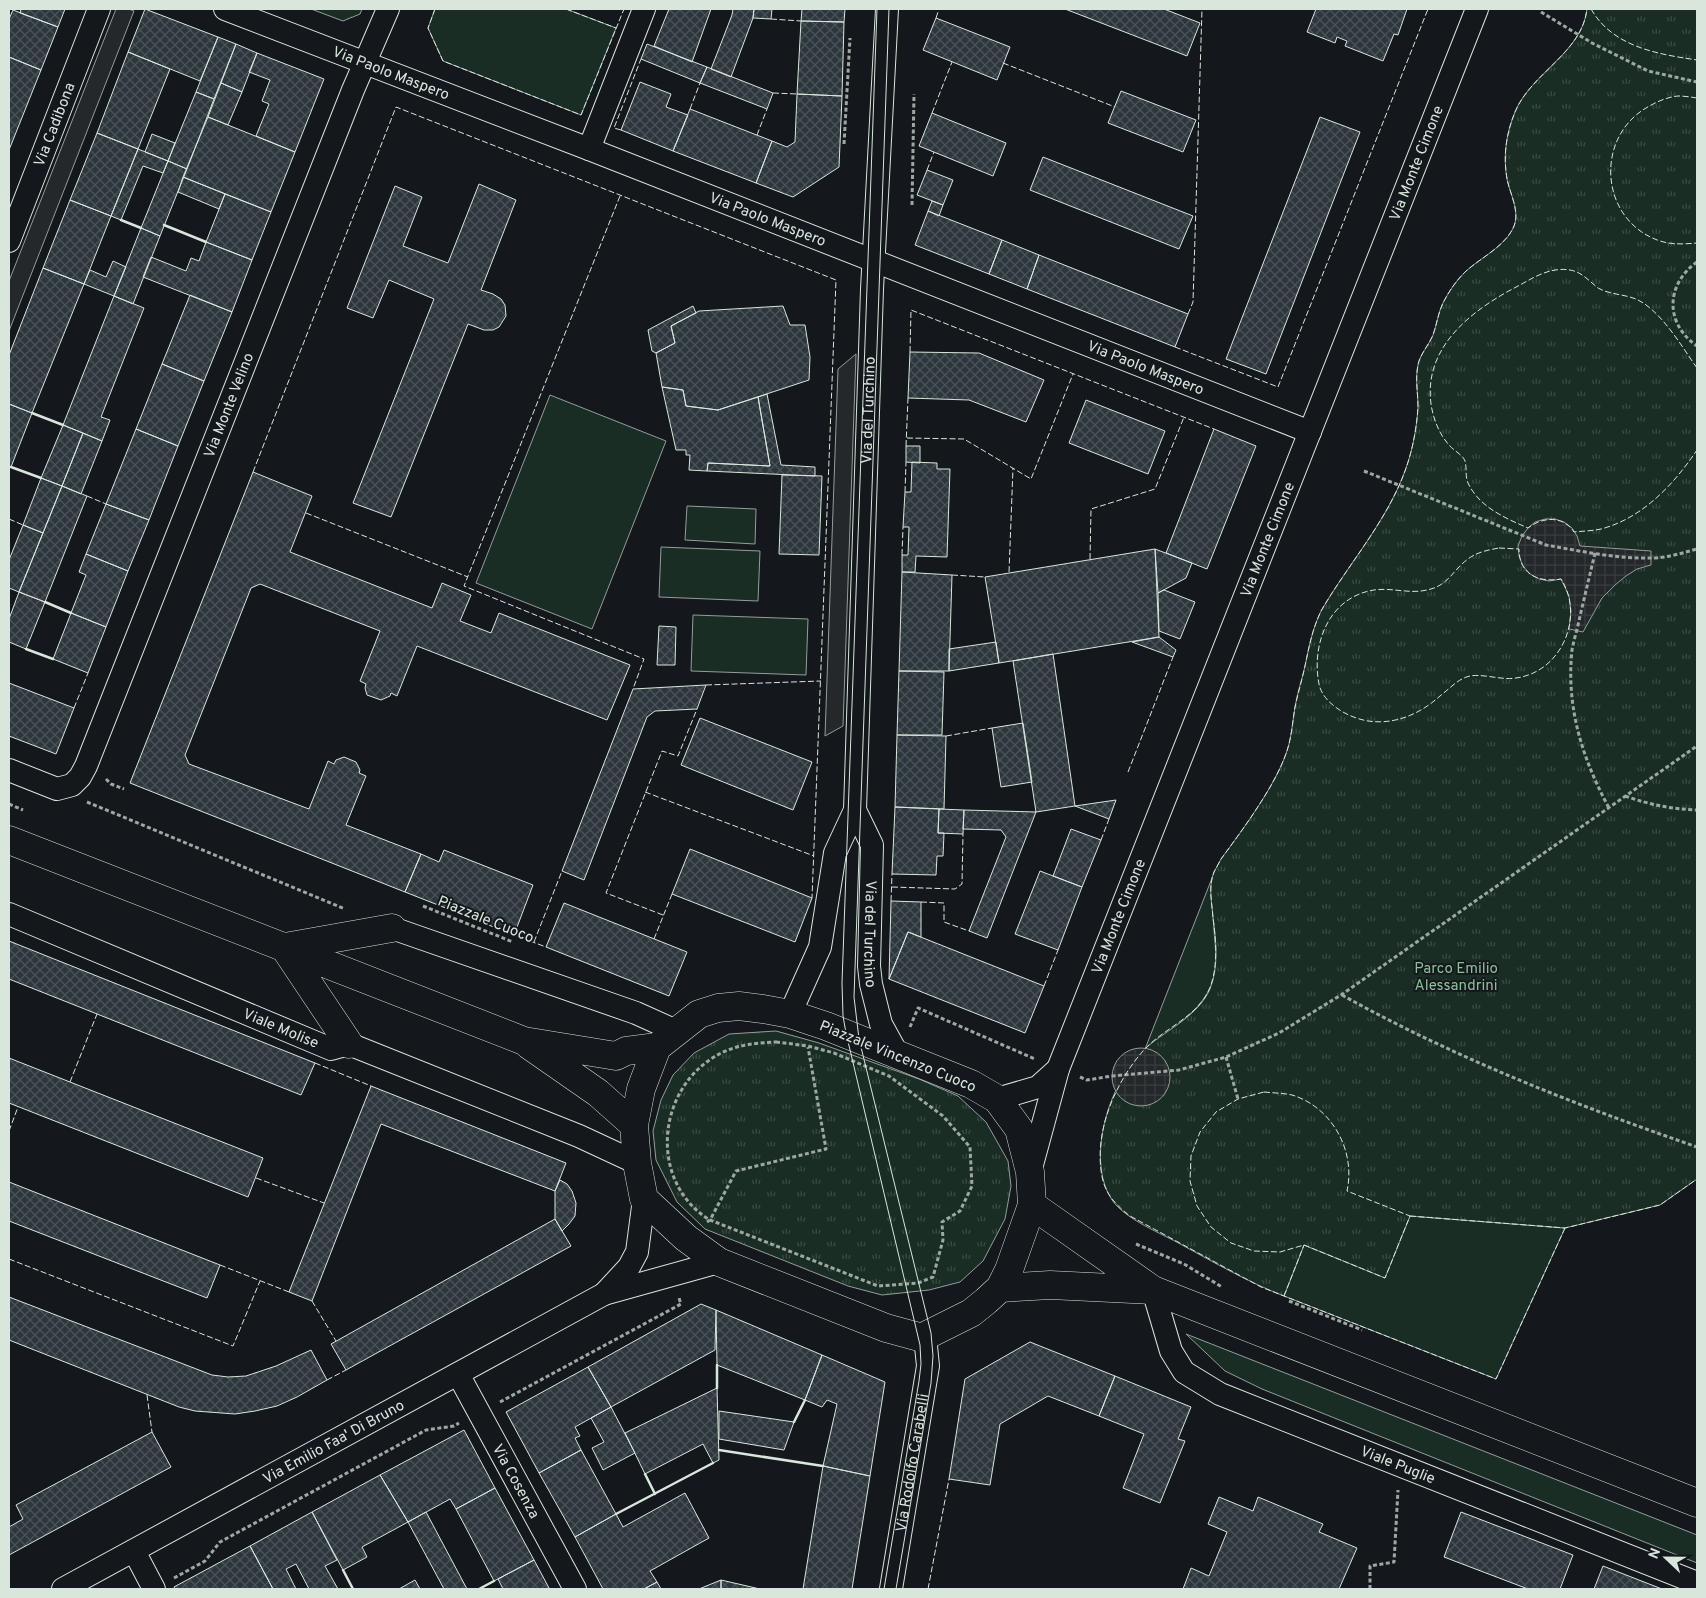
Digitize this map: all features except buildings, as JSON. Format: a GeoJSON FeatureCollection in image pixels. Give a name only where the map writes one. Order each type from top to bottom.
{"type":"FeatureCollection","features":[{"type":"Feature","properties":{"kind":"main road"},"geometry":{"type":"LineString","coordinates":[[9,840],[524,1041],[616,1056],[626,1051],[667,1039]]}},
{"type":"Feature","properties":{"kind":"main road"},"geometry":{"type":"LineString","coordinates":[[284,948],[392,928]]}},
{"type":"Feature","properties":{"kind":"main road"},"geometry":{"type":"LineString","coordinates":[[284,948],[349,1044]]}},
{"type":"Feature","properties":{"kind":"main road","name":"Piazzale Vincenzo Cuoco"},"geometry":{"type":"LineString","coordinates":[[667,1039],[699,1014],[718,1008],[739,1006],[763,1009],[790,1014],[851,1035],[971,1084],[997,1099],[1018,1129],[1030,1172],[1032,1205],[1009,1270],[1000,1288],[971,1313],[925,1336]]}},
{"type":"Feature","properties":{"kind":"main road"},"geometry":{"type":"LineString","coordinates":[[667,1039],[641,1088],[634,1125],[637,1163],[644,1198],[686,1238],[719,1262],[886,1328],[925,1336]]}},
{"type":"Feature","properties":{"kind":"main road"},"geometry":{"type":"LineString","coordinates":[[524,1041],[598,1093],[634,1125]]}},
{"type":"Feature","properties":{"kind":"main road"},"geometry":{"type":"LineString","coordinates":[[1032,1205],[1152,1290],[1697,1503]]}},
{"type":"Feature","properties":{"kind":"main road"},"geometry":{"type":"LineString","coordinates":[[1000,1288],[1050,1284],[1152,1290]]}},
{"type":"Feature","properties":{"kind":"street","name":"Via Cadibona"},"geometry":{"type":"LineString","coordinates":[[9,240],[99,9]]}},
{"type":"Feature","properties":{"kind":"street","name":"Via Paolo Maspero"},"geometry":{"type":"LineString","coordinates":[[225,9],[589,149],[1310,432]]}},
{"type":"Feature","properties":{"kind":"street","name":"Via Monte Velino"},"geometry":{"type":"LineString","coordinates":[[57,789],[72,785],[80,777],[86,766],[388,9]]}},
{"type":"Feature","properties":{"kind":"street"},"geometry":{"type":"LineString","coordinates":[[589,149],[644,9]]}},
{"type":"Feature","properties":{"kind":"street","name":"Via del Turchino"},"geometry":{"type":"LineString","coordinates":[[790,1014],[820,947],[835,853],[855,810],[874,262],[887,9]]}},
{"type":"Feature","properties":{"kind":"street","name":"Via Monte Cimone"},"geometry":{"type":"LineString","coordinates":[[1030,1172],[1058,1068],[1477,9]]}},
{"type":"Feature","properties":{"kind":"street"},"geometry":{"type":"LineString","coordinates":[[9,770],[57,789]]}},
{"type":"Feature","properties":{"kind":"street","name":"Via del Turchino"},"geometry":{"type":"LineString","coordinates":[[855,810],[872,845],[869,966],[871,984],[881,1024],[898,1054]]}},
{"type":"Feature","properties":{"kind":"street","name":"Viale Molise"},"geometry":{"type":"LineString","coordinates":[[9,914],[331,1049],[349,1044],[579,1136],[637,1163]]}},
{"type":"Feature","properties":{"kind":"street"},"geometry":{"type":"LineString","coordinates":[[392,928],[636,1013],[667,1039]]}},
{"type":"Feature","properties":{"kind":"street","name":"Via Monte Cimone"},"geometry":{"type":"LineString","coordinates":[[997,1099],[1038,1088],[1058,1068]]}},
{"type":"Feature","properties":{"kind":"street","name":"Via Emilio Faa' Di Bruno"},"geometry":{"type":"LineString","coordinates":[[604,1294],[629,1267],[637,1252],[644,1198]]}},
{"type":"Feature","properties":{"kind":"street","name":"Via Emilio Faa' Di Bruno"},"geometry":{"type":"LineString","coordinates":[[63,1589],[604,1294],[719,1262]]}},
{"type":"Feature","properties":{"kind":"street","name":"Viale Puglie"},"geometry":{"type":"LineString","coordinates":[[1152,1290],[1171,1351],[1184,1372],[1220,1394],[1697,1583]]}},
{"type":"Feature","properties":{"kind":"street","name":"Via Rodolfo Carabelli"},"geometry":{"type":"LineString","coordinates":[[891,1589],[928,1366],[925,1336]]}},
{"type":"Feature","properties":{"kind":"street","name":"Via Cosenza"},"geometry":{"type":"LineString","coordinates":[[458,1374],[575,1589]]}},
{"type":"Feature","properties":{"kind":"street"},"geometry":{"type":"LineString","coordinates":[[134,1551],[161,1586]]}},
{"type":"Feature","properties":{"kind":"path"},"geometry":{"type":"LineString","coordinates":[[1541,12],[1592,43],[1648,71],[1697,82]]}},
{"type":"Feature","properties":{"kind":"path"},"geometry":{"type":"LineString","coordinates":[[844,144],[850,38]]}},
{"type":"Feature","properties":{"kind":"path"},"geometry":{"type":"LineString","coordinates":[[912,205],[914,94]]}},
{"type":"Feature","properties":{"kind":"path"},"geometry":{"type":"LineString","coordinates":[[1697,262],[1684,272],[1676,285],[1672,301],[1674,315],[1683,332],[1697,346]]}},
{"type":"Feature","properties":{"kind":"path"},"geometry":{"type":"LineString","coordinates":[[1364,471],[1546,545],[1595,553],[1652,558],[1697,549]]}},
{"type":"Feature","properties":{"kind":"path"},"geometry":{"type":"LineString","coordinates":[[1595,553],[1573,648],[1570,670],[1571,694],[1574,718],[1585,759],[1609,808]]}},
{"type":"Feature","properties":{"kind":"path"},"geometry":{"type":"LineString","coordinates":[[918,1008],[1087,1080],[1179,1070],[1226,1056],[1278,1033],[1342,995],[1697,746]]}},
{"type":"Feature","properties":{"kind":"path"},"geometry":{"type":"LineString","coordinates":[[57,789],[347,910]]}},
{"type":"Feature","properties":{"kind":"path"},"geometry":{"type":"LineString","coordinates":[[1625,796],[1673,809],[1697,810]]}},
{"type":"Feature","properties":{"kind":"path"},"geometry":{"type":"LineString","coordinates":[[9,804],[23,810]]}},
{"type":"Feature","properties":{"kind":"path","name":"Piazzale Cuoco"},"geometry":{"type":"LineString","coordinates":[[424,906],[522,946]]}},
{"type":"Feature","properties":{"kind":"path"},"geometry":{"type":"LineString","coordinates":[[1342,995],[1384,1018],[1515,1078],[1589,1108],[1697,1147]]}},
{"type":"Feature","properties":{"kind":"path","name":"Piazzale Vincenzo Cuoco"},"geometry":{"type":"LineString","coordinates":[[710,1220],[736,1171],[826,1149],[808,1046],[776,1042],[754,1043],[735,1047],[708,1061],[698,1070],[684,1087],[674,1105],[668,1127],[666,1150],[679,1188],[690,1205],[710,1220],[878,1286],[918,1283],[933,1277],[943,1240],[942,1222],[960,1211],[972,1186],[970,1147],[943,1116],[896,1080],[834,1054]]}},
{"type":"Feature","properties":{"kind":"path"},"geometry":{"type":"LineString","coordinates":[[1226,1056],[1238,1099]]}},
{"type":"Feature","properties":{"kind":"path"},"geometry":{"type":"LineString","coordinates":[[1289,1301],[1362,1330]]}},
{"type":"Feature","properties":{"kind":"path"},"geometry":{"type":"LineString","coordinates":[[500,1402],[681,1304]]}},
{"type":"Feature","properties":{"kind":"path"},"geometry":{"type":"LineString","coordinates":[[161,1586],[205,1561],[220,1542],[366,1462],[426,1430],[454,1426],[462,1422]]}},
{"type":"Feature","properties":{"kind":"path"},"geometry":{"type":"LineString","coordinates":[[1370,1589],[1370,1566],[1394,1562],[1399,1483]]}},
{"type":"Feature","properties":{"kind":"green space"},"geometry":{"type":"Polygon","coordinates":[[[311,9],[362,9],[360,14],[343,21],[311,9]]]}},
{"type":"Feature","properties":{"kind":"green space"},"geometry":{"type":"Polygon","coordinates":[[[435,9],[566,9],[616,28],[581,115],[443,61],[428,28],[435,9]]]}},
{"type":"Feature","properties":{"kind":"green space","name":"Parco Emilio Alessandrini"},"geometry":{"type":"Polygon","coordinates":[[[1587,9],[1697,9],[1697,1179],[1660,1205],[1565,1228],[1410,1216],[1385,1278],[1304,1245],[1284,1296],[1144,1226],[1118,1207],[1112,1200],[1105,1185],[1101,1169],[1102,1132],[1120,1081],[1137,1057],[1155,1040],[1198,1007],[1210,989],[1216,963],[1211,895],[1211,883],[1214,872],[1260,804],[1278,773],[1290,739],[1296,702],[1311,639],[1321,611],[1370,538],[1402,480],[1411,453],[1416,426],[1418,365],[1433,335],[1443,303],[1462,275],[1499,246],[1514,226],[1516,214],[1507,179],[1505,153],[1507,137],[1515,112],[1522,98],[1576,38],[1583,24],[1587,9]]]}},
{"type":"Feature","properties":{"kind":"green space"},"geometry":{"type":"Polygon","coordinates":[[[550,395],[666,441],[592,629],[476,583],[550,395]]]}},
{"type":"Feature","properties":{"kind":"green space"},"geometry":{"type":"Polygon","coordinates":[[[687,506],[756,509],[755,544],[685,540],[687,506]]]}},
{"type":"Feature","properties":{"kind":"green space"},"geometry":{"type":"Polygon","coordinates":[[[661,547],[760,551],[758,601],[659,597],[661,547]]]}},
{"type":"Feature","properties":{"kind":"green space"},"geometry":{"type":"Polygon","coordinates":[[[693,615],[808,619],[806,675],[691,671],[693,615]]]}},
{"type":"Feature","properties":{"kind":"green space"},"geometry":{"type":"Polygon","coordinates":[[[1214,873],[1212,895],[1216,962],[1211,985],[1197,1007],[1188,1016],[1145,1049],[1214,873]]]}},
{"type":"Feature","properties":{"kind":"green space"},"geometry":{"type":"Polygon","coordinates":[[[776,1031],[819,1043],[919,1079],[958,1096],[986,1122],[1008,1161],[1011,1186],[1005,1219],[983,1261],[960,1282],[929,1290],[882,1295],[848,1286],[705,1229],[677,1202],[656,1160],[653,1131],[661,1100],[673,1075],[694,1053],[729,1034],[776,1031]]]}},
{"type":"Feature","properties":{"kind":"green space"},"geometry":{"type":"Polygon","coordinates":[[[1410,1216],[1565,1228],[1496,1379],[1284,1296],[1304,1245],[1385,1277],[1410,1216]]]}},
{"type":"Feature","properties":{"kind":"green space"},"geometry":{"type":"Polygon","coordinates":[[[1186,1334],[1697,1535],[1697,1563],[1262,1389],[1225,1371],[1186,1334]]]}},
{"type":"Feature","properties":{"kind":"shaded area"},"geometry":{"type":"Polygon","coordinates":[[[116,9],[134,11],[9,331],[9,281],[116,9]]]}},
{"type":"Feature","properties":{"kind":"shaded area"},"geometry":{"type":"Polygon","coordinates":[[[856,354],[843,726],[825,736],[838,369],[856,354]]]}},
{"type":"Feature","properties":{"kind":"shaded area"},"geometry":{"type":"Polygon","coordinates":[[[1555,519],[1564,522],[1572,528],[1580,546],[1651,551],[1651,565],[1637,569],[1615,585],[1602,598],[1583,632],[1569,629],[1571,611],[1569,596],[1561,579],[1549,581],[1539,579],[1530,574],[1523,566],[1519,556],[1518,546],[1522,536],[1535,522],[1555,519]]]}},
{"type":"Feature","properties":{"kind":"shaded area"},"geometry":{"type":"Polygon","coordinates":[[[1141,1048],[1157,1053],[1165,1061],[1170,1077],[1165,1093],[1157,1101],[1141,1106],[1125,1101],[1117,1093],[1112,1077],[1117,1061],[1125,1053],[1141,1048]]]}},
{"type":"Feature","properties":{"kind":"tram line"},"geometry":{"type":"LineString","coordinates":[[877,9],[842,983],[843,1016],[846,1033],[920,1345],[921,1364],[919,1381],[884,1589]]}},
{"type":"Feature","properties":{"kind":"tram line"},"geometry":{"type":"LineString","coordinates":[[889,9],[854,997],[859,1039],[931,1333],[933,1356],[931,1383],[896,1589]]}},
{"type":"Feature","properties":{"kind":"fence"},"geometry":{"type":"LineString","coordinates":[[435,9],[428,28],[443,61],[581,115],[624,9]]}},
{"type":"Feature","properties":{"kind":"fence"},"geometry":{"type":"LineString","coordinates":[[566,9],[616,28]]}},
{"type":"Feature","properties":{"kind":"fence"},"geometry":{"type":"LineString","coordinates":[[936,18],[939,9]]}},
{"type":"Feature","properties":{"kind":"fence"},"geometry":{"type":"LineString","coordinates":[[1188,314],[1193,302],[1202,9]]}},
{"type":"Feature","properties":{"kind":"fence"},"geometry":{"type":"LineString","coordinates":[[1175,347],[1278,387],[1428,9]]}},
{"type":"Feature","properties":{"kind":"fence"},"geometry":{"type":"LineString","coordinates":[[1565,1228],[1496,1379],[1261,1287],[1130,1216],[1121,1209],[1107,1192],[1100,1164],[1103,1129],[1108,1112],[1123,1079],[1143,1051],[1199,1005],[1211,985],[1215,969],[1216,952],[1211,895],[1211,883],[1214,872],[1260,804],[1278,773],[1290,739],[1295,707],[1311,639],[1321,611],[1370,538],[1402,480],[1411,453],[1416,426],[1418,365],[1433,335],[1443,303],[1462,275],[1499,246],[1514,226],[1516,214],[1507,179],[1505,153],[1507,137],[1515,112],[1522,98],[1576,38],[1583,24],[1587,9]]}},
{"type":"Feature","properties":{"kind":"fence"},"geometry":{"type":"LineString","coordinates":[[1591,9],[1600,22],[1624,40],[1652,51],[1697,60]]}},
{"type":"Feature","properties":{"kind":"fence"},"geometry":{"type":"LineString","coordinates":[[771,19],[801,21]]}},
{"type":"Feature","properties":{"kind":"fence"},"geometry":{"type":"LineString","coordinates":[[621,130],[614,128],[641,59]]}},
{"type":"Feature","properties":{"kind":"fence"},"geometry":{"type":"LineString","coordinates":[[932,113],[952,62]]}},
{"type":"Feature","properties":{"kind":"fence"},"geometry":{"type":"LineString","coordinates":[[1003,63],[1115,107]]}},
{"type":"Feature","properties":{"kind":"fence"},"geometry":{"type":"LineString","coordinates":[[690,109],[700,83]]}},
{"type":"Feature","properties":{"kind":"fence"},"geometry":{"type":"LineString","coordinates":[[773,93],[797,94]]}},
{"type":"Feature","properties":{"kind":"fence"},"geometry":{"type":"LineString","coordinates":[[1697,98],[1678,96],[1666,99],[1646,108],[1629,122],[1618,139],[1612,158],[1611,179],[1615,198],[1625,216],[1640,231],[1660,241],[1678,244],[1697,243]]}},
{"type":"Feature","properties":{"kind":"fence"},"geometry":{"type":"LineString","coordinates":[[253,472],[396,107],[836,280],[812,898]]}},
{"type":"Feature","properties":{"kind":"fence"},"geometry":{"type":"LineString","coordinates":[[757,135],[767,109]]}},
{"type":"Feature","properties":{"kind":"fence"},"geometry":{"type":"LineString","coordinates":[[927,170],[934,152]]}},
{"type":"Feature","properties":{"kind":"fence"},"geometry":{"type":"LineString","coordinates":[[620,196],[464,586],[644,659],[633,689]]}},
{"type":"Feature","properties":{"kind":"fence"},"geometry":{"type":"LineString","coordinates":[[1697,368],[1663,321],[1647,306],[1633,298],[1598,288],[1578,273],[1563,269],[1550,271],[1532,278],[1503,294],[1470,317],[1444,346],[1435,364],[1431,383],[1431,404],[1437,426],[1445,441],[1464,459],[1467,480],[1473,491],[1479,499],[1494,511],[1528,528],[1546,520],[1558,520],[1569,526],[1574,532],[1598,530],[1616,524],[1644,508],[1656,498],[1668,487],[1697,450]]}},
{"type":"Feature","properties":{"kind":"fence"},"geometry":{"type":"LineString","coordinates":[[910,352],[911,310],[1214,429]]}},
{"type":"Feature","properties":{"kind":"fence"},"geometry":{"type":"LineString","coordinates":[[907,438],[964,439],[1031,479],[1073,374]]}},
{"type":"Feature","properties":{"kind":"fence"},"geometry":{"type":"LineString","coordinates":[[906,446],[908,398]]}},
{"type":"Feature","properties":{"kind":"fence"},"geometry":{"type":"LineString","coordinates":[[1090,559],[1091,509],[1155,489],[1184,417]]}},
{"type":"Feature","properties":{"kind":"fence"},"geometry":{"type":"LineString","coordinates":[[905,492],[906,462]]}},
{"type":"Feature","properties":{"kind":"fence"},"geometry":{"type":"LineString","coordinates":[[1009,572],[1013,468]]}},
{"type":"Feature","properties":{"kind":"fence"},"geometry":{"type":"LineString","coordinates":[[87,496],[106,504]]}},
{"type":"Feature","properties":{"kind":"fence"},"geometry":{"type":"LineString","coordinates":[[306,513],[468,577]]}},
{"type":"Feature","properties":{"kind":"fence"},"geometry":{"type":"LineString","coordinates":[[9,519],[23,525]]}},
{"type":"Feature","properties":{"kind":"fence"},"geometry":{"type":"LineString","coordinates":[[902,555],[903,527]]}},
{"type":"Feature","properties":{"kind":"fence"},"geometry":{"type":"LineString","coordinates":[[1499,548],[1519,549],[1522,565],[1526,571],[1545,580],[1561,579],[1568,594],[1571,609],[1565,640],[1557,654],[1546,665],[1532,674],[1510,679],[1476,675],[1464,678],[1424,708],[1397,720],[1368,721],[1353,717],[1331,704],[1321,691],[1319,684],[1317,669],[1318,653],[1327,625],[1335,612],[1345,602],[1358,594],[1374,590],[1418,591],[1434,588],[1448,579],[1471,557],[1499,548]]}},
{"type":"Feature","properties":{"kind":"fence"},"geometry":{"type":"LineString","coordinates":[[952,575],[985,577]]}},
{"type":"Feature","properties":{"kind":"fence"},"geometry":{"type":"LineString","coordinates":[[1128,772],[1173,657]]}},
{"type":"Feature","properties":{"kind":"fence"},"geometry":{"type":"LineString","coordinates":[[74,708],[88,673]]}},
{"type":"Feature","properties":{"kind":"fence"},"geometry":{"type":"LineString","coordinates":[[706,685],[821,681]]}},
{"type":"Feature","properties":{"kind":"fence"},"geometry":{"type":"LineString","coordinates":[[663,915],[606,893],[662,751],[678,756],[697,709]]}},
{"type":"Feature","properties":{"kind":"fence"},"geometry":{"type":"LineString","coordinates":[[946,736],[992,728]]}},
{"type":"Feature","properties":{"kind":"fence"},"geometry":{"type":"LineString","coordinates":[[645,792],[814,856]]}},
{"type":"Feature","properties":{"kind":"fence"},"geometry":{"type":"LineString","coordinates":[[1101,840],[1109,819]]}},
{"type":"Feature","properties":{"kind":"fence"},"geometry":{"type":"LineString","coordinates":[[892,887],[955,889],[962,884],[963,834]]}},
{"type":"Feature","properties":{"kind":"fence"},"geometry":{"type":"LineString","coordinates":[[534,942],[562,871]]}},
{"type":"Feature","properties":{"kind":"fence"},"geometry":{"type":"LineString","coordinates":[[891,901],[892,874]]}},
{"type":"Feature","properties":{"kind":"fence"},"geometry":{"type":"LineString","coordinates":[[654,939],[672,894]]}},
{"type":"Feature","properties":{"kind":"fence"},"geometry":{"type":"LineString","coordinates":[[921,902],[944,903],[944,922],[969,931]]}},
{"type":"Feature","properties":{"kind":"fence"},"geometry":{"type":"LineString","coordinates":[[514,935],[546,947]]}},
{"type":"Feature","properties":{"kind":"fence"},"geometry":{"type":"LineString","coordinates":[[1044,986],[1058,950]]}},
{"type":"Feature","properties":{"kind":"fence"},"geometry":{"type":"LineString","coordinates":[[70,1082],[97,1014]]}},
{"type":"Feature","properties":{"kind":"fence"},"geometry":{"type":"LineString","coordinates":[[315,1063],[371,1086]]}},
{"type":"Feature","properties":{"kind":"fence"},"geometry":{"type":"LineString","coordinates":[[1264,1092],[1292,1095],[1319,1109],[1338,1132],[1344,1146],[1348,1161],[1347,1191],[1410,1216],[1385,1278],[1304,1245],[1280,1252],[1254,1251],[1231,1243],[1211,1227],[1197,1206],[1190,1181],[1191,1156],[1200,1132],[1216,1112],[1238,1099],[1264,1092]]}},
{"type":"Feature","properties":{"kind":"fence"},"geometry":{"type":"LineString","coordinates":[[9,1131],[18,1107]]}},
{"type":"Feature","properties":{"kind":"fence"},"geometry":{"type":"LineString","coordinates":[[256,1178],[324,1203]]}},
{"type":"Feature","properties":{"kind":"fence"},"geometry":{"type":"LineString","coordinates":[[1410,1216],[1565,1228],[1660,1205],[1697,1179]]}},
{"type":"Feature","properties":{"kind":"fence"},"geometry":{"type":"LineString","coordinates":[[1284,1296],[1304,1245]]}},
{"type":"Feature","properties":{"kind":"fence"},"geometry":{"type":"LineString","coordinates":[[9,1259],[233,1346],[260,1281]]}},
{"type":"Feature","properties":{"kind":"fence"},"geometry":{"type":"LineString","coordinates":[[220,1265],[289,1292]]}},
{"type":"Feature","properties":{"kind":"fence"},"geometry":{"type":"LineString","coordinates":[[312,1301],[336,1341]]}},
{"type":"Feature","properties":{"kind":"fence"},"geometry":{"type":"LineString","coordinates":[[327,1380],[346,1370]]}},
{"type":"Feature","properties":{"kind":"fence"},"geometry":{"type":"LineString","coordinates":[[147,1395],[152,1432]]}},
{"type":"Feature","properties":{"kind":"fence"},"geometry":{"type":"LineString","coordinates":[[928,1589],[949,1479]]}},
{"type":"Feature","properties":{"kind":"wall"},"geometry":{"type":"LineString","coordinates":[[121,220],[141,228]]}},
{"type":"Feature","properties":{"kind":"wall"},"geometry":{"type":"LineString","coordinates":[[164,225],[206,242]]}},
{"type":"Feature","properties":{"kind":"wall"},"geometry":{"type":"LineString","coordinates":[[32,413],[63,425]]}},
{"type":"Feature","properties":{"kind":"wall"},"geometry":{"type":"LineString","coordinates":[[11,467],[41,478]]}},
{"type":"Feature","properties":{"kind":"wall"},"geometry":{"type":"LineString","coordinates":[[45,602],[71,613]]}},
{"type":"Feature","properties":{"kind":"wall"},"geometry":{"type":"LineString","coordinates":[[26,649],[53,659]]}},
{"type":"Feature","properties":{"kind":"wall"},"geometry":{"type":"LineString","coordinates":[[717,1365],[717,1388]]}},
{"type":"Feature","properties":{"kind":"wall"},"geometry":{"type":"LineString","coordinates":[[794,1422],[805,1400]]}},
{"type":"Feature","properties":{"kind":"wall"},"geometry":{"type":"LineString","coordinates":[[719,1450],[823,1466]]}},
{"type":"Feature","properties":{"kind":"wall"},"geometry":{"type":"LineString","coordinates":[[616,1514],[713,1463]]}},
{"type":"Feature","properties":{"kind":"wall"},"geometry":{"type":"LineString","coordinates":[[645,1474],[655,1494]]}},
{"type":"Feature","properties":{"kind":"wall"},"geometry":{"type":"LineString","coordinates":[[343,1570],[353,1589]]}},
{"type":"Feature","properties":{"kind":"wall"},"geometry":{"type":"LineString","coordinates":[[479,1589],[494,1581]]}}]}
